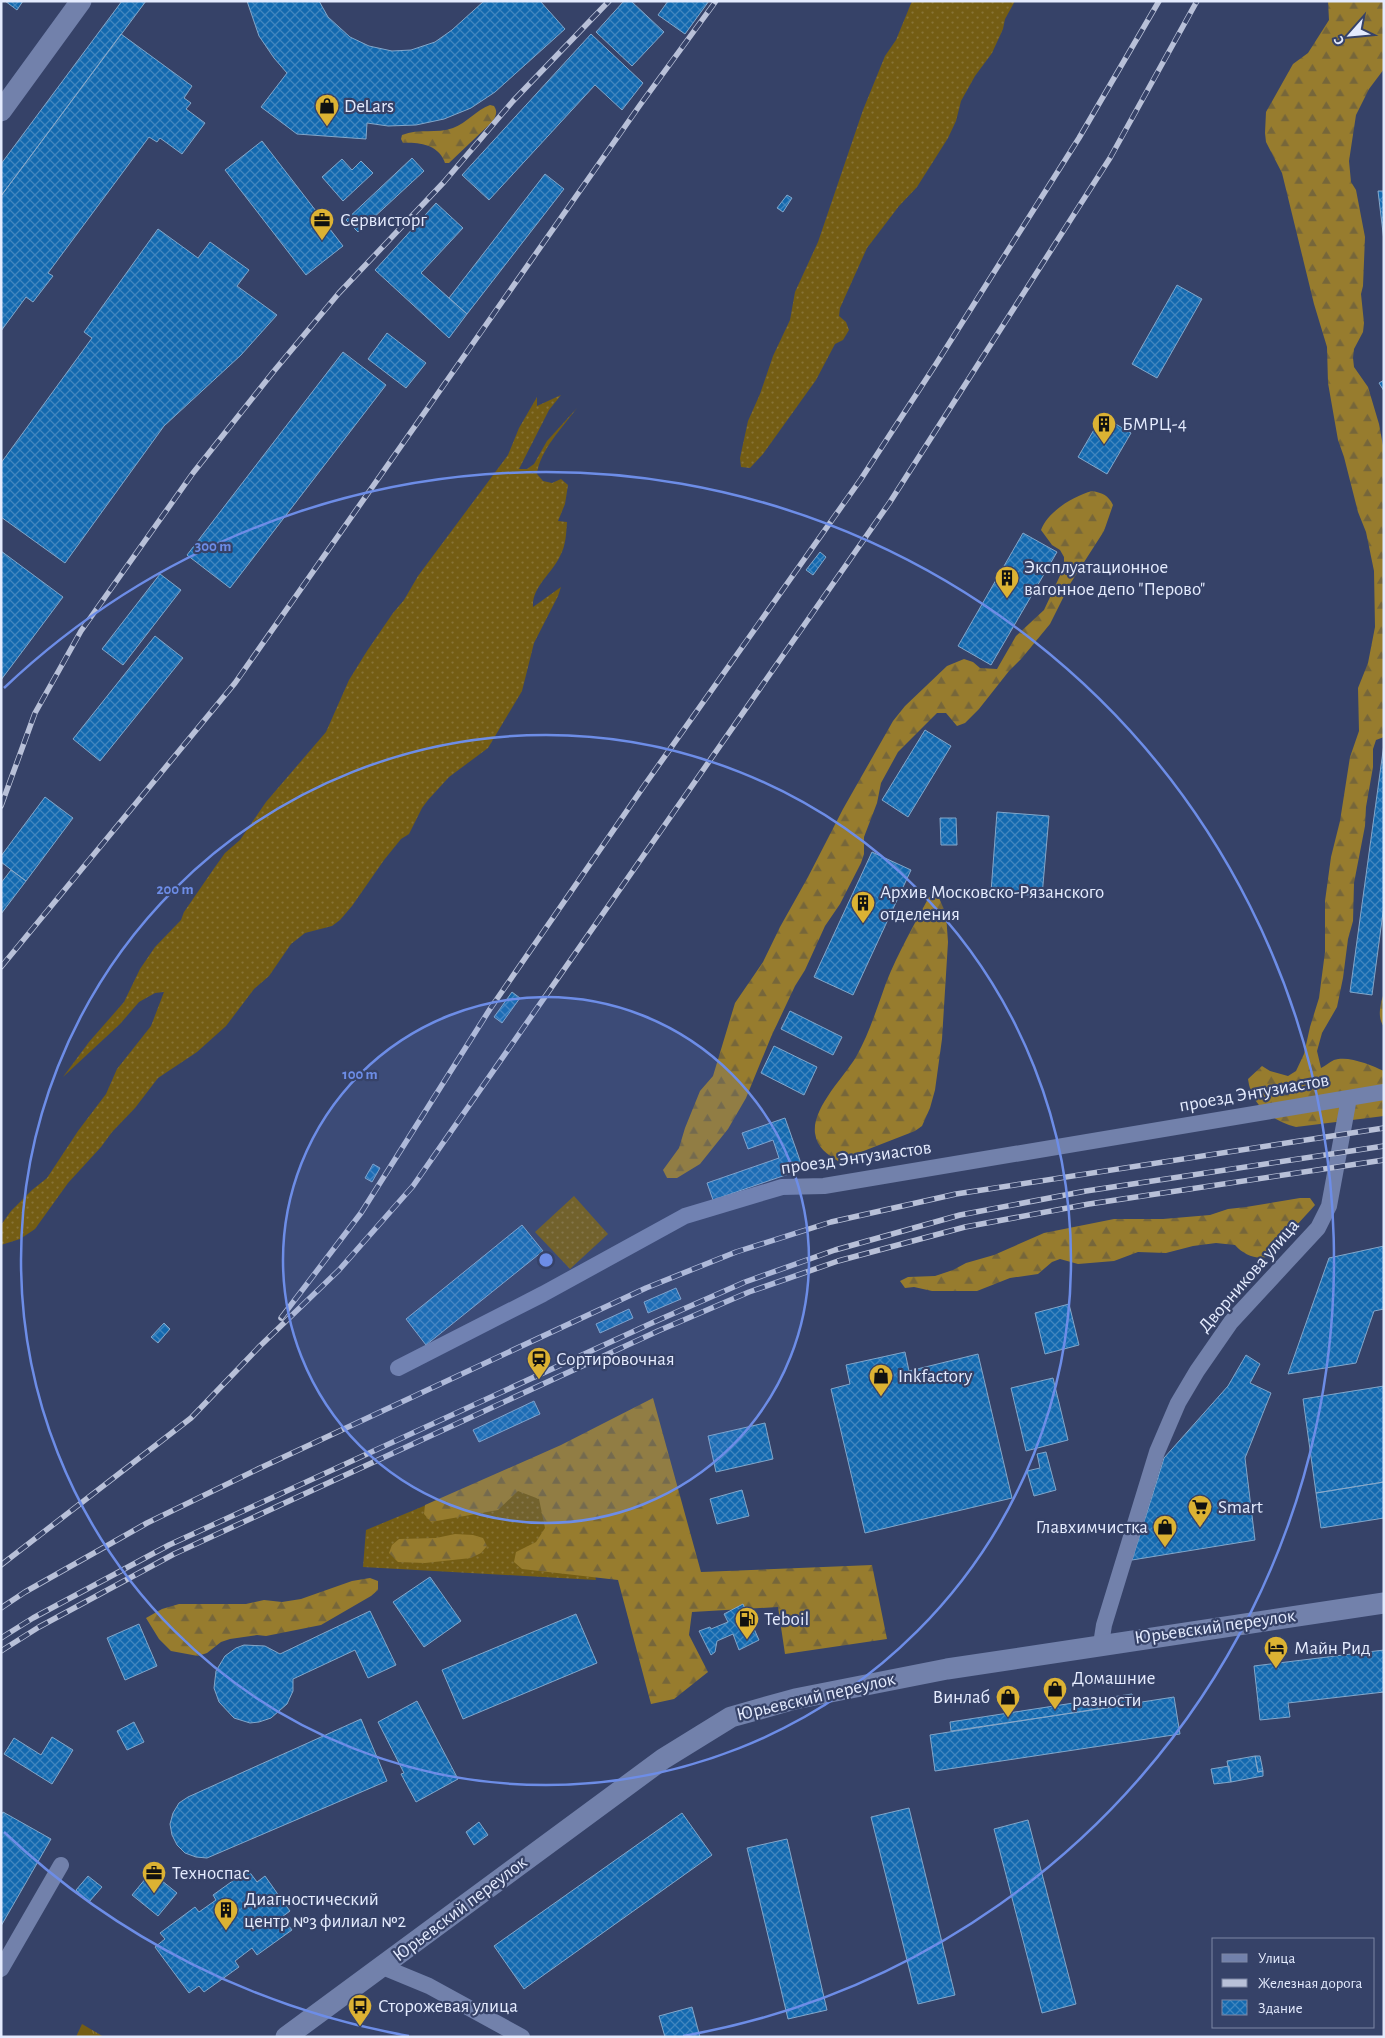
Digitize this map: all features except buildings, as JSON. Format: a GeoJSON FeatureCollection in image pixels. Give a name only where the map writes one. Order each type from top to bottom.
{"type":"FeatureCollection","features":[{"type":"Feature","properties":{"kind":"street"},"geometry":{"type":"LineString","coordinates":[[1,111],[81,1]]}},
{"type":"Feature","properties":{"kind":"street","name":"проезд Энтузиастов"},"geometry":{"type":"LineString","coordinates":[[398,1368],[543,1294],[685,1216],[782,1186],[824,1186],[1384,1092]]}},
{"type":"Feature","properties":{"kind":"street","name":"Дворникова улица"},"geometry":{"type":"LineString","coordinates":[[1101,1644],[1104,1625],[1156,1452],[1178,1403],[1197,1371],[1231,1322],[1318,1228],[1329,1206],[1349,1098]]}},
{"type":"Feature","properties":{"kind":"street","name":"Юрьевский переулок"},"geometry":{"type":"LineString","coordinates":[[286,2037],[663,1759],[731,1717],[795,1699],[896,1678],[1101,1644],[1384,1603]]}},
{"type":"Feature","properties":{"kind":"street"},"geometry":{"type":"LineString","coordinates":[[1,1969],[61,1865]]}},
{"type":"Feature","properties":{"kind":"street"},"geometry":{"type":"LineString","coordinates":[[383,1967],[429,1986],[522,2037]]}},
{"type":"Feature","properties":{"kind":"green space"},"geometry":{"type":"Polygon","coordinates":[[[912,1],[1015,1],[1005,19],[1003,29],[992,53],[975,76],[961,101],[956,121],[948,138],[917,187],[899,206],[867,248],[840,308],[839,316],[846,322],[849,330],[843,340],[835,344],[816,380],[763,454],[750,468],[741,467],[740,458],[748,421],[760,394],[773,356],[790,320],[795,292],[818,242],[863,110],[885,56],[896,40],[912,1]]]}},
{"type":"Feature","properties":{"kind":"green space"},"geometry":{"type":"Polygon","coordinates":[[[1328,1],[1384,1],[1384,69],[1369,89],[1356,115],[1349,161],[1351,182],[1356,190],[1365,237],[1361,294],[1364,323],[1363,332],[1354,349],[1354,367],[1368,387],[1379,424],[1384,451],[1384,737],[1376,740],[1373,749],[1373,767],[1366,807],[1365,826],[1354,883],[1353,921],[1348,939],[1337,1007],[1322,1033],[1317,1051],[1321,1068],[1334,1060],[1346,1059],[1359,1061],[1384,1071],[1384,1116],[1296,1127],[1279,1121],[1258,1104],[1253,1097],[1248,1079],[1262,1066],[1270,1071],[1288,1076],[1296,1071],[1304,1054],[1319,998],[1325,952],[1325,901],[1331,857],[1340,821],[1350,757],[1359,731],[1358,688],[1368,663],[1375,627],[1374,571],[1366,532],[1358,512],[1338,440],[1328,383],[1327,347],[1314,304],[1282,173],[1266,142],[1265,133],[1266,112],[1293,64],[1308,53],[1329,20],[1328,1]]]}},
{"type":"Feature","properties":{"kind":"green space"},"geometry":{"type":"Polygon","coordinates":[[[490,105],[494,106],[496,112],[492,122],[449,163],[445,163],[434,148],[416,143],[403,143],[401,139],[402,135],[408,133],[441,131],[453,128],[490,105]]]}},
{"type":"Feature","properties":{"kind":"green space"},"geometry":{"type":"Polygon","coordinates":[[[561,395],[549,410],[519,469],[527,469],[534,464],[547,441],[577,408],[547,448],[537,474],[543,481],[552,483],[561,479],[568,485],[565,504],[558,521],[567,522],[562,552],[539,586],[533,607],[561,587],[534,643],[522,691],[488,748],[449,777],[428,800],[409,834],[401,839],[384,860],[340,920],[332,926],[305,933],[291,944],[269,976],[254,989],[226,1026],[197,1052],[158,1078],[135,1108],[68,1183],[35,1229],[20,1239],[1,1245],[1,1225],[11,1211],[47,1178],[78,1131],[106,1094],[117,1069],[151,1026],[164,992],[155,993],[139,1002],[120,1024],[63,1077],[89,1042],[124,1002],[140,969],[155,947],[181,920],[184,912],[225,853],[240,840],[266,802],[326,732],[349,680],[367,651],[404,600],[418,576],[508,455],[519,428],[537,397],[537,406],[561,395]]]}},
{"type":"Feature","properties":{"kind":"green space"},"geometry":{"type":"Polygon","coordinates":[[[1092,491],[1105,495],[1113,505],[1104,531],[1070,584],[1050,624],[979,709],[965,723],[957,726],[946,713],[937,713],[898,752],[881,783],[877,803],[864,837],[864,854],[861,863],[840,904],[825,926],[805,970],[795,986],[771,1037],[746,1098],[728,1129],[700,1164],[677,1178],[667,1178],[663,1170],[679,1148],[700,1091],[713,1076],[735,1003],[763,962],[843,809],[893,721],[905,706],[947,666],[964,659],[973,662],[980,668],[997,669],[1016,636],[1044,610],[1064,567],[1064,557],[1060,550],[1052,545],[1041,530],[1044,523],[1062,505],[1092,491]]]}},
{"type":"Feature","properties":{"kind":"green space"},"geometry":{"type":"Polygon","coordinates":[[[929,897],[939,898],[946,914],[948,942],[942,1039],[935,1090],[930,1108],[922,1126],[915,1131],[838,1161],[826,1153],[818,1143],[815,1123],[818,1113],[861,1048],[873,1021],[886,983],[906,939],[929,897]]]}},
{"type":"Feature","properties":{"kind":"green space"},"geometry":{"type":"Polygon","coordinates":[[[1384,993],[1384,1027],[1380,1015],[1380,1006],[1384,993]]]}},
{"type":"Feature","properties":{"kind":"green space"},"geometry":{"type":"Polygon","coordinates":[[[574,1196],[608,1234],[570,1269],[535,1232],[574,1196]]]}},
{"type":"Feature","properties":{"kind":"green space"},"geometry":{"type":"Polygon","coordinates":[[[1310,1198],[1315,1205],[1296,1226],[1280,1250],[1269,1257],[1250,1256],[1235,1245],[1216,1243],[1193,1246],[1166,1253],[1138,1252],[1114,1261],[1078,1264],[1060,1259],[1052,1262],[1038,1274],[1010,1278],[977,1291],[932,1291],[914,1287],[905,1288],[900,1281],[908,1277],[935,1276],[953,1270],[966,1263],[994,1255],[1044,1233],[1114,1219],[1163,1219],[1210,1215],[1228,1209],[1310,1198]]]}},
{"type":"Feature","properties":{"kind":"green space"},"geometry":{"type":"Polygon","coordinates":[[[653,1398],[701,1572],[872,1565],[887,1639],[785,1654],[778,1607],[692,1612],[689,1635],[708,1672],[674,1699],[651,1704],[618,1580],[522,1569],[514,1562],[516,1552],[536,1542],[545,1528],[539,1499],[518,1491],[498,1510],[431,1522],[424,1514],[425,1505],[561,1445],[653,1398]]]}},
{"type":"Feature","properties":{"kind":"green space"},"geometry":{"type":"Polygon","coordinates":[[[566,1447],[596,1580],[363,1567],[366,1530],[566,1447]]]}},
{"type":"Feature","properties":{"kind":"green space"},"geometry":{"type":"Polygon","coordinates":[[[455,1534],[473,1535],[483,1538],[487,1546],[481,1553],[471,1558],[425,1563],[398,1562],[389,1553],[392,1545],[399,1539],[436,1538],[455,1534]]]}},
{"type":"Feature","properties":{"kind":"green space"},"geometry":{"type":"Polygon","coordinates":[[[370,1578],[378,1581],[378,1590],[321,1625],[266,1636],[257,1635],[230,1639],[221,1642],[207,1653],[198,1656],[171,1651],[159,1639],[146,1618],[162,1609],[179,1604],[246,1604],[264,1600],[282,1602],[301,1599],[352,1581],[370,1578]]]}},
{"type":"Feature","properties":{"kind":"green space"},"geometry":{"type":"Polygon","coordinates":[[[82,2024],[104,2037],[76,2037],[82,2024]]]}},
{"type":"Feature","properties":{"kind":"railway"},"geometry":{"type":"LineString","coordinates":[[1,806],[35,713],[81,631],[193,473],[339,293],[444,182],[513,101],[609,1]]}},
{"type":"Feature","properties":{"kind":"railway"},"geometry":{"type":"LineString","coordinates":[[1,967],[235,683],[640,105],[716,1]]}},
{"type":"Feature","properties":{"kind":"railway"},"geometry":{"type":"LineString","coordinates":[[281,1318],[361,1213],[490,1009],[646,783],[861,479],[1079,138],[1159,1]]}},
{"type":"Feature","properties":{"kind":"railway"},"geometry":{"type":"LineString","coordinates":[[1,1565],[191,1418],[260,1346],[339,1270],[413,1186],[890,502],[1110,158],[1197,1]]}},
{"type":"Feature","properties":{"kind":"railway"},"geometry":{"type":"LineString","coordinates":[[1,1608],[25,1592],[147,1523],[258,1469],[646,1288],[736,1252],[831,1222],[956,1194],[1384,1128]]}},
{"type":"Feature","properties":{"kind":"railway"},"geometry":{"type":"LineString","coordinates":[[1,1638],[33,1618],[169,1545],[745,1282],[835,1250],[960,1215],[1086,1191],[1384,1146]]}},
{"type":"Feature","properties":{"kind":"railway"},"geometry":{"type":"LineString","coordinates":[[1,1651],[39,1627],[174,1554],[658,1331],[749,1292],[838,1261],[965,1227],[1089,1204],[1384,1160]]}},
{"type":"Feature","properties":{"kind":"place","name":"DeLars"},"geometry":{"type":"Point","coordinates":[327,127]}},
{"type":"Feature","properties":{"kind":"place","name":"Сервисторг"},"geometry":{"type":"Point","coordinates":[322,241]}},
{"type":"Feature","properties":{"kind":"place","name":"БМРЦ-4"},"geometry":{"type":"Point","coordinates":[1104,445]}},
{"type":"Feature","properties":{"kind":"place","name":"Эксплуатационное вагонное депо \"Перово\""},"geometry":{"type":"Point","coordinates":[1007,599]}},
{"type":"Feature","properties":{"kind":"place","name":"Архив Московско-Рязанского отделения"},"geometry":{"type":"Point","coordinates":[863,924]}},
{"type":"Feature","properties":{"kind":"place","name":"Сортировочная"},"geometry":{"type":"Point","coordinates":[539,1380]}},
{"type":"Feature","properties":{"kind":"place","name":"Inkfactory"},"geometry":{"type":"Point","coordinates":[881,1397]}},
{"type":"Feature","properties":{"kind":"place","name":"Smart"},"geometry":{"type":"Point","coordinates":[1200,1528]}},
{"type":"Feature","properties":{"kind":"place","name":"Главхимчистка"},"geometry":{"type":"Point","coordinates":[1165,1548]}},
{"type":"Feature","properties":{"kind":"place","name":"Teboil"},"geometry":{"type":"Point","coordinates":[747,1640]}},
{"type":"Feature","properties":{"kind":"place","name":"Майн Рид"},"geometry":{"type":"Point","coordinates":[1276,1669]}},
{"type":"Feature","properties":{"kind":"place","name":"Домашние разности"},"geometry":{"type":"Point","coordinates":[1055,1710]}},
{"type":"Feature","properties":{"kind":"place","name":"Винлаб"},"geometry":{"type":"Point","coordinates":[1008,1718]}},
{"type":"Feature","properties":{"kind":"place","name":"Техноспас"},"geometry":{"type":"Point","coordinates":[154,1894]}},
{"type":"Feature","properties":{"kind":"place","name":"Диагностический центр №3 филиал №2"},"geometry":{"type":"Point","coordinates":[226,1931]}},
{"type":"Feature","properties":{"kind":"place","name":"Сторожевая улица"},"geometry":{"type":"Point","coordinates":[360,2027]}}]}
